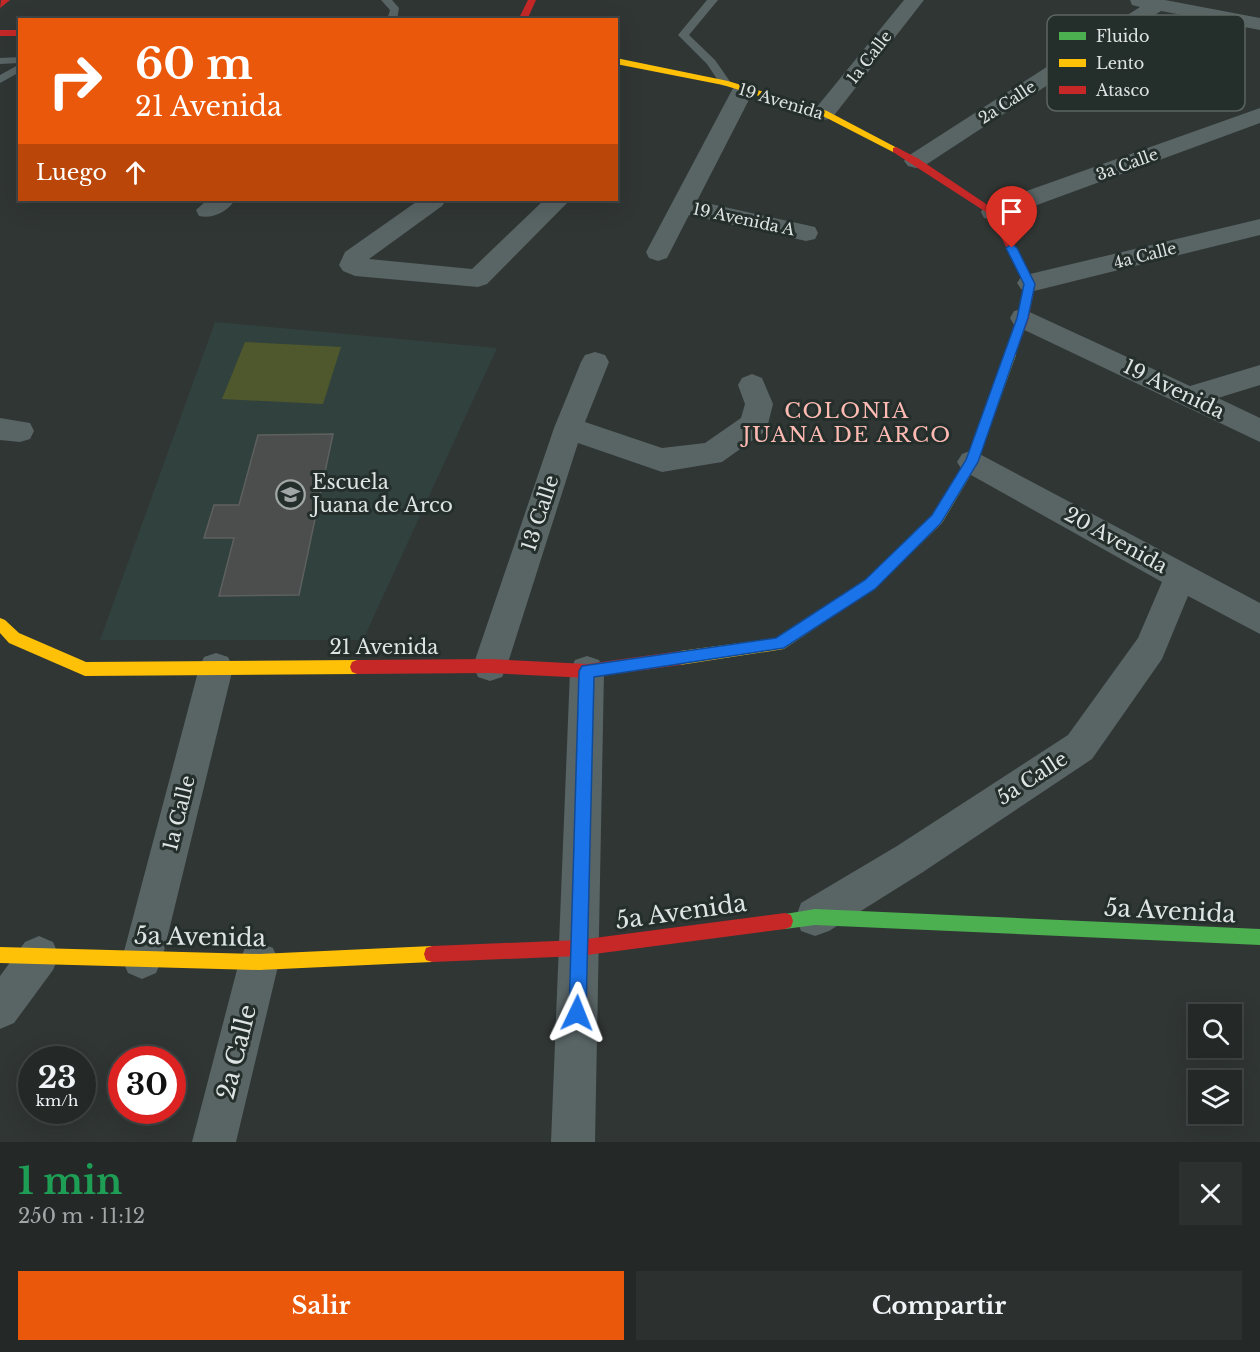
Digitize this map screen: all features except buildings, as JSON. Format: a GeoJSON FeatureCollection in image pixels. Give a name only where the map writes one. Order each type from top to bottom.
{"type":"FeatureCollection","features":[{"type":"Feature","properties":{"kind":"main road"},"geometry":{"type":"LineString","coordinates":[[0,5],[6,0]]}},
{"type":"Feature","properties":{"kind":"main road"},"geometry":{"type":"LineString","coordinates":[[523,18],[532,0]]}},
{"type":"Feature","properties":{"kind":"main road"},"geometry":{"type":"LineString","coordinates":[[0,33],[18,33]]}},
{"type":"Feature","properties":{"kind":"main road","name":"19 Avenida"},"geometry":{"type":"LineString","coordinates":[[618,61],[734,87],[824,113],[916,161],[993,212]]}},
{"type":"Feature","properties":{"kind":"main road"},"geometry":{"type":"LineString","coordinates":[[972,462],[1023,318],[1030,284],[993,212]]}},
{"type":"Feature","properties":{"kind":"main road","name":"21 Avenida"},"geometry":{"type":"LineString","coordinates":[[0,624],[14,638],[85,669],[490,666],[587,671],[779,644],[870,584],[937,519],[972,462]]}},
{"type":"Feature","properties":{"kind":"main road","name":"5a Avenida"},"geometry":{"type":"LineString","coordinates":[[0,956],[259,962],[579,948],[815,917],[1260,937]]}},
{"type":"Feature","properties":{"kind":"street","name":"1a Calle"},"geometry":{"type":"LineString","coordinates":[[824,113],[914,0]]}},
{"type":"Feature","properties":{"kind":"street"},"geometry":{"type":"LineString","coordinates":[[1133,0],[1214,15]]}},
{"type":"Feature","properties":{"kind":"street","name":"2a Calle"},"geometry":{"type":"LineString","coordinates":[[1141,15],[1158,4]]}},
{"type":"Feature","properties":{"kind":"street"},"geometry":{"type":"LineString","coordinates":[[1245,21],[1260,24]]}},
{"type":"Feature","properties":{"kind":"street","name":"2a Calle"},"geometry":{"type":"LineString","coordinates":[[916,161],[1047,76]]}},
{"type":"Feature","properties":{"kind":"street"},"geometry":{"type":"LineString","coordinates":[[658,252],[682,206],[734,87]]}},
{"type":"Feature","properties":{"kind":"street","name":"3a Calle"},"geometry":{"type":"LineString","coordinates":[[993,212],[1260,115]]}},
{"type":"Feature","properties":{"kind":"street"},"geometry":{"type":"LineString","coordinates":[[433,201],[351,262],[355,267],[475,278],[482,276],[557,201]]}},
{"type":"Feature","properties":{"kind":"street","name":"19 Avenida A"},"geometry":{"type":"LineString","coordinates":[[682,206],[806,232]]}},
{"type":"Feature","properties":{"kind":"street","name":"4a Calle"},"geometry":{"type":"LineString","coordinates":[[1030,284],[1260,226]]}},
{"type":"Feature","properties":{"kind":"street","name":"19 Avenida"},"geometry":{"type":"LineString","coordinates":[[1023,318],[1191,396],[1260,431]]}},
{"type":"Feature","properties":{"kind":"street","name":"13 Calle"},"geometry":{"type":"LineString","coordinates":[[490,666],[568,428],[595,362]]}},
{"type":"Feature","properties":{"kind":"street"},"geometry":{"type":"LineString","coordinates":[[1191,396],[1260,375]]}},
{"type":"Feature","properties":{"kind":"street"},"geometry":{"type":"LineString","coordinates":[[568,428],[662,460],[712,454],[754,424],[759,404],[752,385]]}},
{"type":"Feature","properties":{"kind":"street","name":"20 Avenida"},"geometry":{"type":"LineString","coordinates":[[972,462],[1260,619]]}},
{"type":"Feature","properties":{"kind":"street","name":"5a Calle"},"geometry":{"type":"LineString","coordinates":[[815,917],[910,859],[1080,747],[1150,648],[1180,575]]}},
{"type":"Feature","properties":{"kind":"street","name":"1a Calle"},"geometry":{"type":"LineString","coordinates":[[142,959],[216,668]]}},
{"type":"Feature","properties":{"kind":"street"},"geometry":{"type":"LineString","coordinates":[[573,1142],[587,671]]}},
{"type":"Feature","properties":{"kind":"street"},"geometry":{"type":"LineString","coordinates":[[0,1009],[39,956]]}},
{"type":"Feature","properties":{"kind":"street","name":"2a Calle"},"geometry":{"type":"LineString","coordinates":[[214,1142],[259,962]]}},
{"type":"Feature","properties":{"kind":"lane"},"geometry":{"type":"LineString","coordinates":[[386,0],[395,10],[393,18]]}},
{"type":"Feature","properties":{"kind":"lane"},"geometry":{"type":"LineString","coordinates":[[713,0],[683,35],[734,87]]}},
{"type":"Feature","properties":{"kind":"lane"},"geometry":{"type":"LineString","coordinates":[[0,62],[18,60]]}},
{"type":"Feature","properties":{"kind":"lane"},"geometry":{"type":"LineString","coordinates":[[0,80],[18,69]]}},
{"type":"Feature","properties":{"kind":"shaded area","name":"Escuela Juana de Arco"},"geometry":{"type":"Polygon","coordinates":[[[215,322],[497,348],[363,640],[100,640],[215,322]]]}},
{"type":"Feature","properties":{"kind":"green space"},"geometry":{"type":"Polygon","coordinates":[[[245,342],[341,347],[323,404],[222,399],[245,342]]]}},
{"type":"Feature","properties":{"kind":"traffic: fast"},"geometry":{"type":"LineString","coordinates":[[785,921],[815,917],[1260,937]]}},
{"type":"Feature","properties":{"kind":"traffic: slow"},"geometry":{"type":"LineString","coordinates":[[618,61],[725,83],[824,113],[896,150]]}},
{"type":"Feature","properties":{"kind":"traffic: slow"},"geometry":{"type":"LineString","coordinates":[[680,658],[779,644],[870,584],[937,519],[972,462],[1010,355]]}},
{"type":"Feature","properties":{"kind":"traffic: slow"},"geometry":{"type":"LineString","coordinates":[[0,624],[14,638],[85,669],[357,667]]}},
{"type":"Feature","properties":{"kind":"traffic: slow"},"geometry":{"type":"LineString","coordinates":[[0,955],[259,962],[432,954]]}},
{"type":"Feature","properties":{"kind":"traffic: jam"},"geometry":{"type":"LineString","coordinates":[[0,5],[6,0]]}},
{"type":"Feature","properties":{"kind":"traffic: jam"},"geometry":{"type":"LineString","coordinates":[[523,18],[532,0]]}},
{"type":"Feature","properties":{"kind":"traffic: jam"},"geometry":{"type":"LineString","coordinates":[[0,33],[18,33]]}},
{"type":"Feature","properties":{"kind":"traffic: jam"},"geometry":{"type":"LineString","coordinates":[[896,150],[993,212],[1030,283],[1023,318],[1010,355]]}},
{"type":"Feature","properties":{"kind":"traffic: jam"},"geometry":{"type":"LineString","coordinates":[[357,667],[490,666],[587,671],[680,658]]}},
{"type":"Feature","properties":{"kind":"traffic: jam"},"geometry":{"type":"LineString","coordinates":[[432,954],[579,948],[785,921]]}},
{"type":"Feature","properties":{"kind":"place","name":"Escuela Juana de Arco"},"geometry":{"type":"Point","coordinates":[291,494]}},
{"type":"Feature","properties":{"kind":"district","name":"COLONIA JUANA DE ARCO"},"geometry":{"type":"Point","coordinates":[847,423]}},
{"type":"Feature","properties":{"kind":"route"},"geometry":{"type":"LineString","coordinates":[[577,1013],[587,671],[779,644],[870,584],[937,519],[972,462],[1023,318],[1030,284],[1012,248]]}}]}
